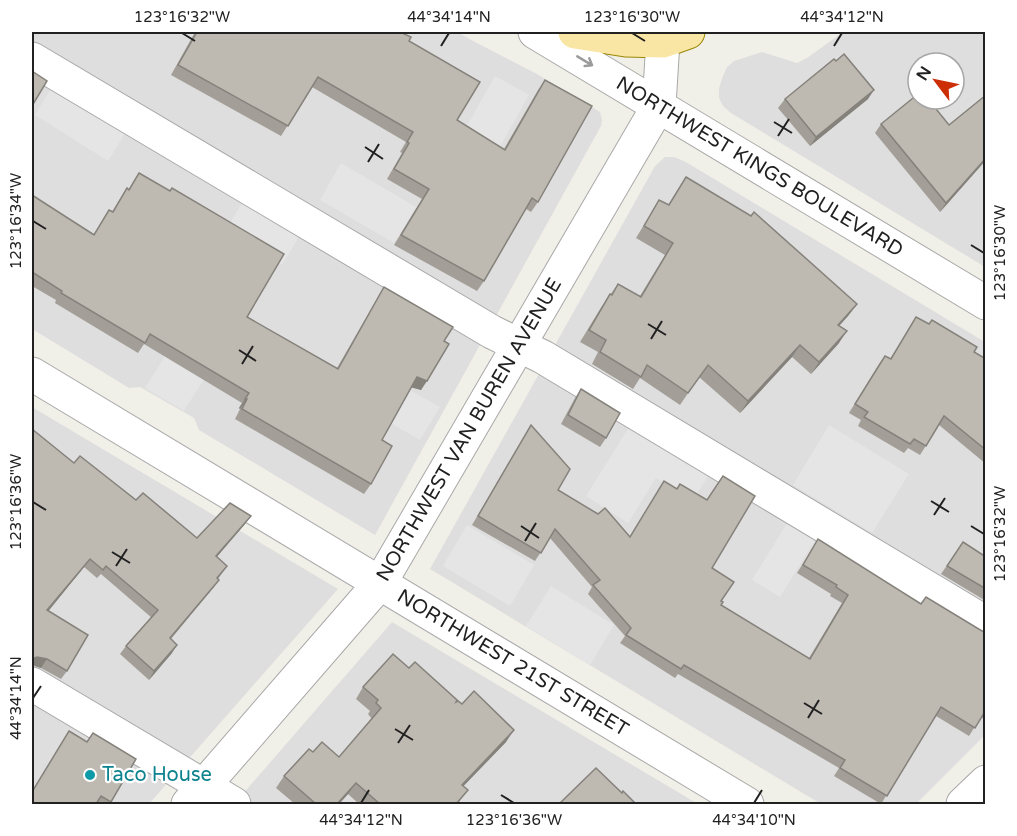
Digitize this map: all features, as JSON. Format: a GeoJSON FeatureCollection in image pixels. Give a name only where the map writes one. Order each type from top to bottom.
{"type":"FeatureCollection","features":[{"type":"Feature","properties":{"kind":"main road"},"geometry":{"type":"LineString","coordinates":[[575,32],[626,40],[675,36]]}},
{"type":"Feature","properties":{"kind":"street","name":"NORTHWEST KINGS BOULEVARD"},"geometry":{"type":"LineString","coordinates":[[535,32],[986,303]]}},
{"type":"Feature","properties":{"kind":"street","name":"NORTHWEST VAN BUREN AVENUE"},"geometry":{"type":"LineString","coordinates":[[196,795],[380,583],[659,105],[675,36]]}},
{"type":"Feature","properties":{"kind":"street"},"geometry":{"type":"LineString","coordinates":[[32,59],[492,332],[543,357],[986,623]]}},
{"type":"Feature","properties":{"kind":"street","name":"NORTHWEST 21ST STREET"},"geometry":{"type":"LineString","coordinates":[[32,374],[747,804]]}},
{"type":"Feature","properties":{"kind":"street"},"geometry":{"type":"LineString","coordinates":[[32,684],[196,795],[234,804]]}},
{"type":"Feature","properties":{"kind":"street"},"geometry":{"type":"LineString","coordinates":[[963,804],[986,782]]}},
{"type":"Feature","properties":{"kind":"shaded area"},"geometry":{"type":"Polygon","coordinates":[[[32,32],[457,32],[537,74],[600,112],[601,126],[375,535],[199,430],[194,418],[140,387],[129,388],[32,329],[32,32]]]}},
{"type":"Feature","properties":{"kind":"shaded area"},"geometry":{"type":"Polygon","coordinates":[[[843,32],[985,32],[985,267],[723,106],[719,98],[719,88],[727,67],[734,61],[762,52],[797,63],[843,32]]]}},
{"type":"Feature","properties":{"kind":"shaded area"},"geometry":{"type":"Polygon","coordinates":[[[495,76],[529,95],[479,184],[445,165],[495,76]]]}},
{"type":"Feature","properties":{"kind":"shaded area"},"geometry":{"type":"Polygon","coordinates":[[[52,87],[126,132],[108,161],[35,115],[52,87]]]}},
{"type":"Feature","properties":{"kind":"shaded area"},"geometry":{"type":"Polygon","coordinates":[[[665,157],[674,157],[686,162],[985,342],[985,735],[916,804],[821,804],[430,569],[655,166],[665,157]]]}},
{"type":"Feature","properties":{"kind":"shaded area"},"geometry":{"type":"Polygon","coordinates":[[[341,163],[416,207],[394,243],[320,200],[341,163]]]}},
{"type":"Feature","properties":{"kind":"shaded area"},"geometry":{"type":"Polygon","coordinates":[[[244,199],[301,233],[282,265],[225,232],[244,199]]]}},
{"type":"Feature","properties":{"kind":"shaded area"},"geometry":{"type":"Polygon","coordinates":[[[165,356],[204,379],[184,411],[145,388],[165,356]]]}},
{"type":"Feature","properties":{"kind":"shaded area"},"geometry":{"type":"Polygon","coordinates":[[[376,371],[440,407],[420,440],[357,404],[376,371]]]}},
{"type":"Feature","properties":{"kind":"shaded area"},"geometry":{"type":"Polygon","coordinates":[[[32,407],[338,589],[149,804],[32,804],[32,407]]]}},
{"type":"Feature","properties":{"kind":"shaded area"},"geometry":{"type":"Polygon","coordinates":[[[631,424],[710,473],[693,500],[656,478],[628,523],[586,496],[631,424]]]}},
{"type":"Feature","properties":{"kind":"shaded area"},"geometry":{"type":"Polygon","coordinates":[[[829,425],[909,474],[872,533],[793,485],[829,425]]]}},
{"type":"Feature","properties":{"kind":"shaded area"},"geometry":{"type":"Polygon","coordinates":[[[789,520],[817,537],[780,597],[752,580],[789,520]]]}},
{"type":"Feature","properties":{"kind":"shaded area"},"geometry":{"type":"Polygon","coordinates":[[[467,525],[534,565],[510,606],[443,566],[467,525]]]}},
{"type":"Feature","properties":{"kind":"shaded area"},"geometry":{"type":"Polygon","coordinates":[[[551,586],[614,625],[590,665],[526,626],[551,586]]]}},
{"type":"Feature","properties":{"kind":"shaded area"},"geometry":{"type":"Polygon","coordinates":[[[392,622],[698,804],[234,804],[392,622]]]}},
{"type":"Feature","properties":{"kind":"building"},"geometry":{"type":"Polygon","coordinates":[[[197,32],[400,32],[411,37],[409,41],[480,82],[457,120],[505,150],[545,80],[592,106],[538,202],[532,198],[484,281],[401,235],[429,189],[394,169],[413,132],[318,77],[288,126],[178,65],[197,32]]]}},
{"type":"Feature","properties":{"kind":"building"},"geometry":{"type":"Polygon","coordinates":[[[844,54],[874,90],[816,137],[785,99],[834,59],[836,61],[844,54]]]}},
{"type":"Feature","properties":{"kind":"building"},"geometry":{"type":"Polygon","coordinates":[[[32,71],[47,81],[32,106],[32,71]]]}},
{"type":"Feature","properties":{"kind":"building"},"geometry":{"type":"Polygon","coordinates":[[[986,95],[986,158],[946,203],[881,124],[906,104],[906,111],[938,111],[949,125],[986,95]]]}},
{"type":"Feature","properties":{"kind":"building"},"geometry":{"type":"Polygon","coordinates":[[[139,173],[170,191],[172,188],[284,254],[247,317],[338,369],[384,287],[453,327],[444,341],[449,344],[427,381],[417,377],[382,440],[392,446],[371,484],[242,409],[249,393],[150,334],[145,343],[61,293],[62,291],[32,272],[32,195],[94,235],[109,210],[113,212],[139,173]]]}},
{"type":"Feature","properties":{"kind":"building"},"geometry":{"type":"Polygon","coordinates":[[[686,177],[751,216],[754,212],[857,304],[838,325],[847,331],[819,362],[800,345],[748,401],[708,365],[688,393],[647,365],[641,377],[600,352],[606,340],[589,330],[618,284],[641,297],[673,243],[644,226],[659,200],[669,205],[686,177]]]}},
{"type":"Feature","properties":{"kind":"building"},"geometry":{"type":"Polygon","coordinates":[[[916,317],[929,324],[932,320],[977,347],[974,352],[986,359],[986,450],[944,416],[926,446],[914,439],[910,444],[864,417],[868,412],[855,404],[885,356],[891,359],[916,317]]]}},
{"type":"Feature","properties":{"kind":"building"},"geometry":{"type":"Polygon","coordinates":[[[581,389],[620,413],[606,438],[568,415],[581,389]]]}},
{"type":"Feature","properties":{"kind":"building"},"geometry":{"type":"Polygon","coordinates":[[[531,425],[570,469],[558,490],[598,514],[605,508],[630,537],[664,481],[677,489],[680,484],[707,500],[723,476],[755,496],[712,568],[734,582],[721,601],[723,602],[721,605],[810,659],[848,595],[836,587],[837,585],[803,565],[818,539],[921,604],[926,597],[986,632],[986,710],[975,728],[941,707],[887,796],[840,768],[845,760],[684,665],[681,669],[626,635],[631,628],[593,585],[600,580],[555,529],[541,553],[478,516],[531,425]]]}},
{"type":"Feature","properties":{"kind":"building"},"geometry":{"type":"Polygon","coordinates":[[[32,429],[74,463],[80,456],[136,500],[143,493],[197,538],[230,503],[251,516],[216,556],[227,566],[217,578],[219,580],[170,638],[177,645],[154,671],[126,646],[158,610],[106,566],[103,570],[90,559],[47,610],[88,635],[67,671],[47,659],[37,657],[32,659],[32,429]]]}},
{"type":"Feature","properties":{"kind":"building"},"geometry":{"type":"Polygon","coordinates":[[[963,542],[986,557],[986,589],[947,566],[963,542]]]}},
{"type":"Feature","properties":{"kind":"building"},"geometry":{"type":"Polygon","coordinates":[[[393,654],[409,668],[415,662],[457,700],[456,702],[462,704],[474,691],[514,730],[462,785],[468,790],[456,804],[380,804],[356,783],[337,804],[316,804],[284,776],[309,749],[313,752],[322,742],[339,757],[381,708],[376,703],[378,700],[363,687],[393,654]]]}},
{"type":"Feature","properties":{"kind":"building","name":"Taco House"},"geometry":{"type":"Polygon","coordinates":[[[69,731],[87,742],[93,733],[136,759],[111,802],[101,796],[96,804],[32,804],[32,792],[69,731]]]}},
{"type":"Feature","properties":{"kind":"building"},"geometry":{"type":"Polygon","coordinates":[[[596,768],[622,793],[623,791],[636,804],[559,804],[596,768]]]}},
{"type":"Feature","properties":{"kind":"place","name":"Taco House"},"geometry":{"type":"Point","coordinates":[90,775]}}]}
